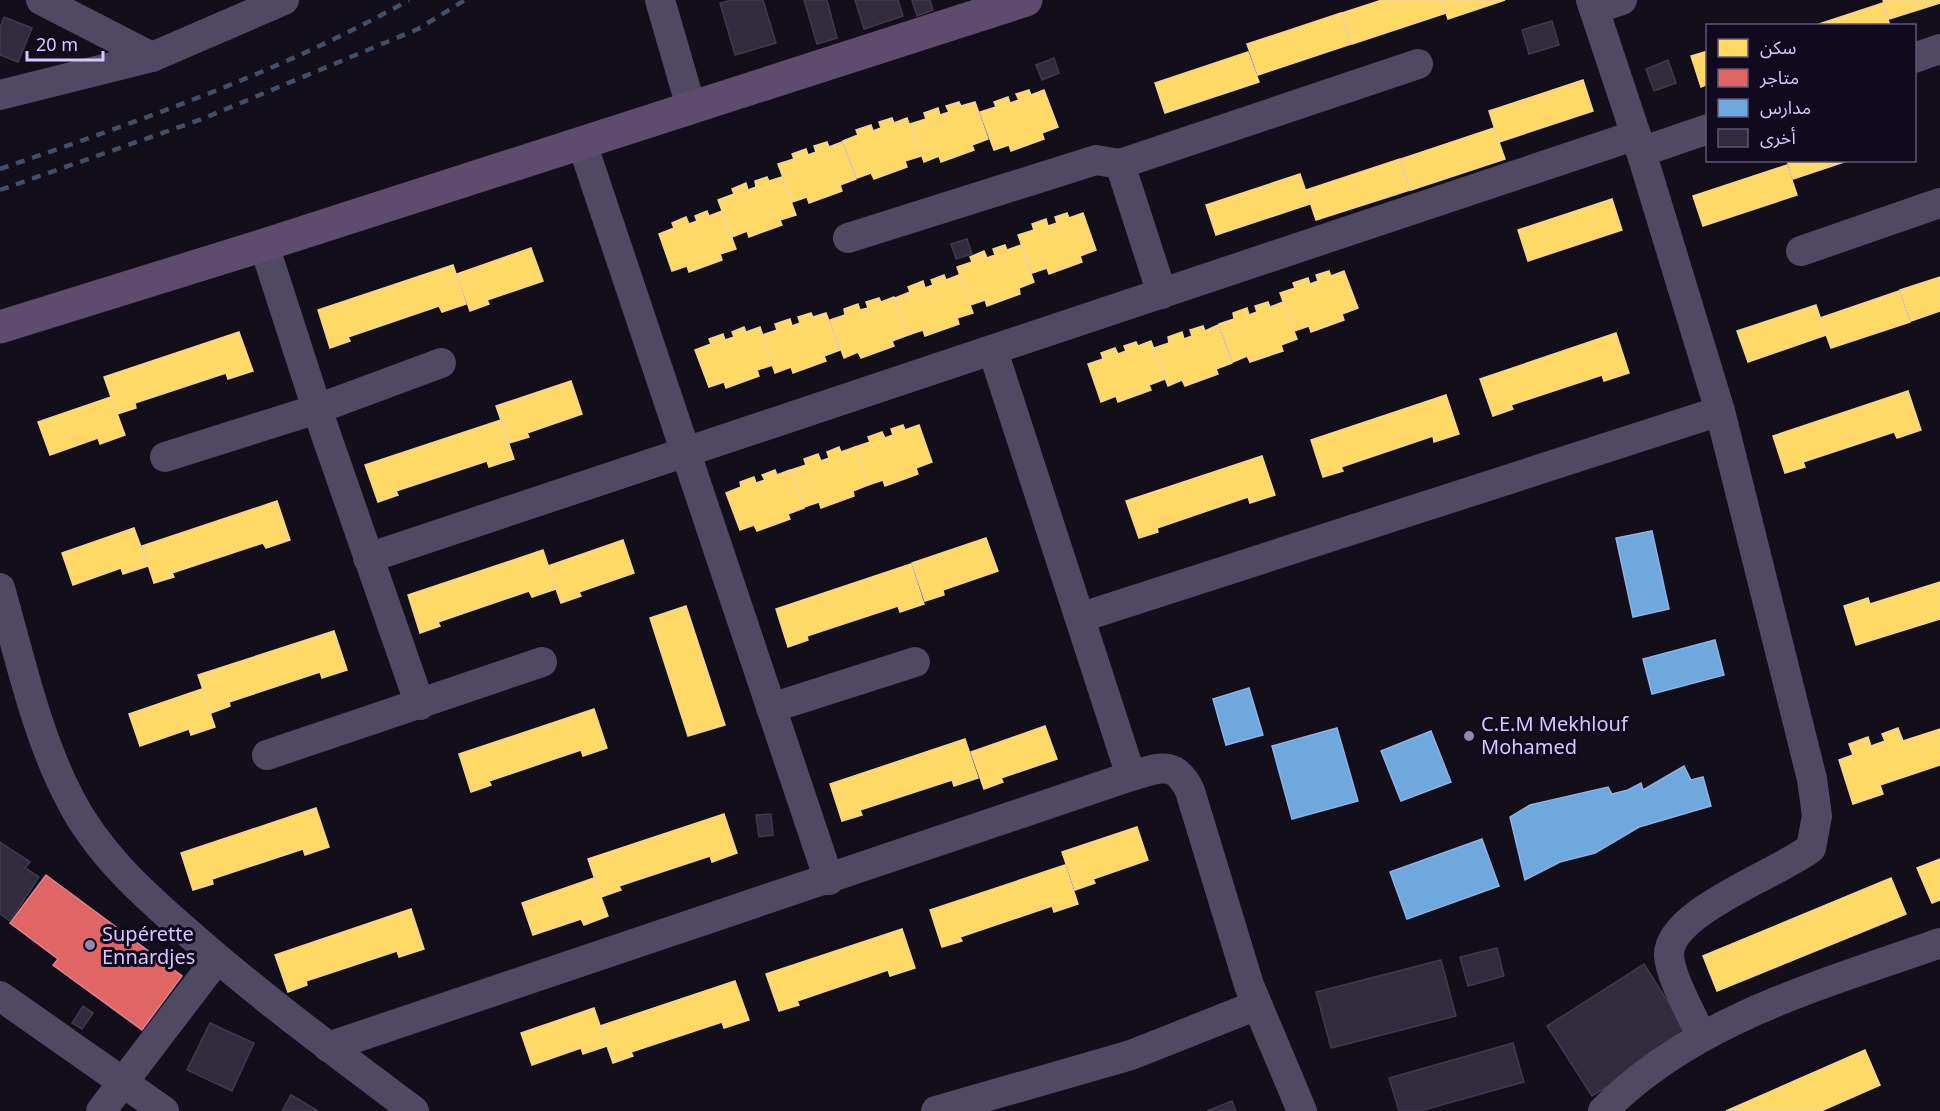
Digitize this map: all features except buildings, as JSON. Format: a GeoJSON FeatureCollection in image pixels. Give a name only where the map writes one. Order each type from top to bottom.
{"type":"FeatureCollection","features":[{"type":"Feature","properties":{"kind":"main road"},"geometry":{"type":"LineString","coordinates":[[0,327],[264,245],[1026,0]]}},
{"type":"Feature","properties":{"kind":"street"},"geometry":{"type":"LineString","coordinates":[[41,0],[152,57]]}},
{"type":"Feature","properties":{"kind":"street"},"geometry":{"type":"LineString","coordinates":[[0,96],[152,57],[284,0]]}},
{"type":"Feature","properties":{"kind":"street"},"geometry":{"type":"LineString","coordinates":[[660,0],[691,107]]}},
{"type":"Feature","properties":{"kind":"street"},"geometry":{"type":"LineString","coordinates":[[1603,3],[1638,144],[1720,411],[1812,779],[1817,816],[1811,848],[1702,911],[1679,930],[1672,940],[1669,959],[1702,1037]]}},
{"type":"Feature","properties":{"kind":"street"},"geometry":{"type":"LineString","coordinates":[[1916,57],[1940,49]]}},
{"type":"Feature","properties":{"kind":"street"},"geometry":{"type":"LineString","coordinates":[[848,238],[1096,160],[1120,164],[1418,64]]}},
{"type":"Feature","properties":{"kind":"street"},"geometry":{"type":"LineString","coordinates":[[368,558],[1162,294],[1638,144],[1706,129]]}},
{"type":"Feature","properties":{"kind":"street"},"geometry":{"type":"LineString","coordinates":[[582,143],[829,880]]}},
{"type":"Feature","properties":{"kind":"street"},"geometry":{"type":"LineString","coordinates":[[1120,164],[1162,294]]}},
{"type":"Feature","properties":{"kind":"street"},"geometry":{"type":"LineString","coordinates":[[1801,251],[1940,203]]}},
{"type":"Feature","properties":{"kind":"street"},"geometry":{"type":"LineString","coordinates":[[264,245],[317,409],[420,705]]}},
{"type":"Feature","properties":{"kind":"street"},"geometry":{"type":"LineString","coordinates":[[993,351],[1082,617],[1131,776]]}},
{"type":"Feature","properties":{"kind":"street"},"geometry":{"type":"LineString","coordinates":[[165,457],[317,409],[441,363]]}},
{"type":"Feature","properties":{"kind":"street"},"geometry":{"type":"LineString","coordinates":[[1082,617],[1720,411]]}},
{"type":"Feature","properties":{"kind":"street"},"geometry":{"type":"LineString","coordinates":[[1,598],[51,755],[70,800],[85,825],[143,893],[217,959],[328,1047],[414,1111]]}},
{"type":"Feature","properties":{"kind":"street"},"geometry":{"type":"LineString","coordinates":[[267,755],[542,662]]}},
{"type":"Feature","properties":{"kind":"street"},"geometry":{"type":"LineString","coordinates":[[771,708],[915,662]]}},
{"type":"Feature","properties":{"kind":"street"},"geometry":{"type":"LineString","coordinates":[[328,1047],[829,880],[1131,776],[1160,768],[1169,768],[1178,771],[1185,779],[1257,1005],[1302,1111]]}},
{"type":"Feature","properties":{"kind":"street"},"geometry":{"type":"LineString","coordinates":[[1603,1111],[1665,1060],[1702,1037],[1766,1004],[1940,943]]}},
{"type":"Feature","properties":{"kind":"street"},"geometry":{"type":"LineString","coordinates":[[101,1111],[126,1082],[217,959]]}},
{"type":"Feature","properties":{"kind":"street"},"geometry":{"type":"LineString","coordinates":[[0,996],[126,1082],[164,1111]]}},
{"type":"Feature","properties":{"kind":"street"},"geometry":{"type":"LineString","coordinates":[[936,1111],[1131,1055],[1257,1005]]}},
{"type":"Feature","properties":{"kind":"railway"},"geometry":{"type":"LineString","coordinates":[[0,169],[209,94],[311,50],[409,0]]}},
{"type":"Feature","properties":{"kind":"railway"},"geometry":{"type":"LineString","coordinates":[[0,190],[202,119],[418,29],[465,0]]}},
{"type":"Feature","properties":{"kind":"place","name":"C.E.M Mekhlouf Mohamed"},"geometry":{"type":"Point","coordinates":[1469,736]}},
{"type":"Feature","properties":{"kind":"place","name":"Supérette Ennardjes"},"geometry":{"type":"Point","coordinates":[90,945]}}]}
